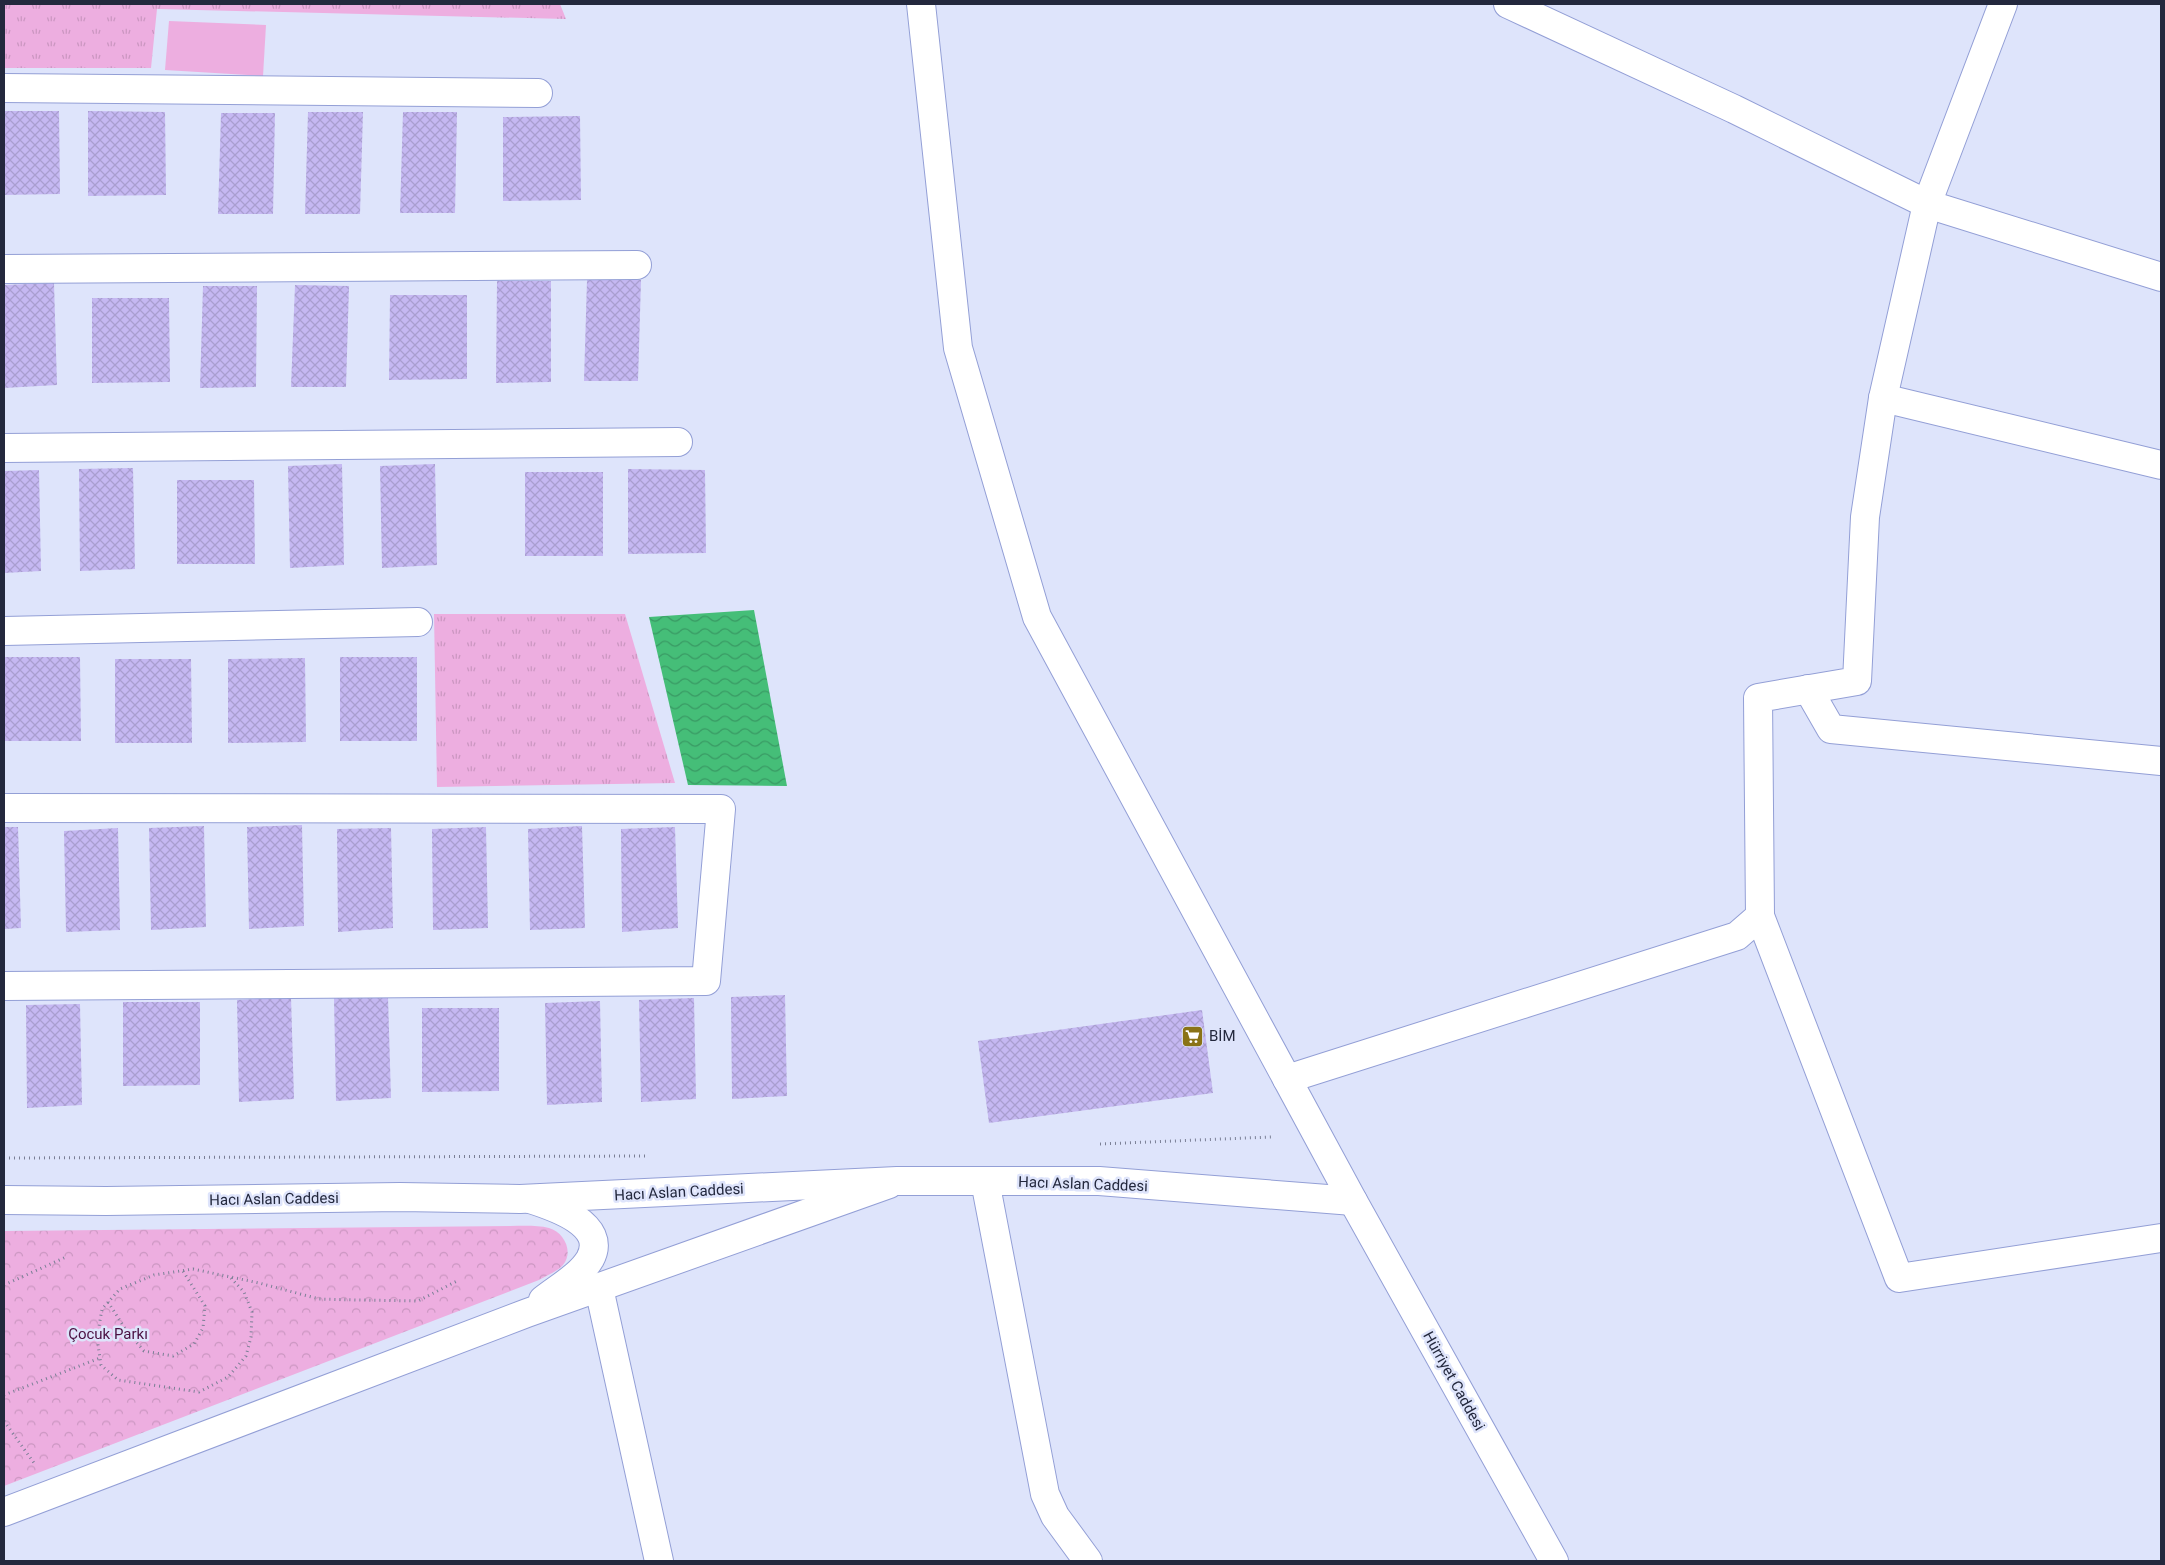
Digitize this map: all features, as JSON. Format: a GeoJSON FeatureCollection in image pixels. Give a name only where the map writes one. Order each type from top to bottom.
{"type":"FeatureCollection","features":[{"type":"Feature","properties":{"kind":"street","name":"Hürriyet Caddesi"},"geometry":{"type":"LineString","coordinates":[[920,4],[958,348],[1037,617],[1353,1201],[1554,1561]]}},
{"type":"Feature","properties":{"kind":"street"},"geometry":{"type":"LineString","coordinates":[[1508,4],[1928,204],[2161,278]]}},
{"type":"Feature","properties":{"kind":"street"},"geometry":{"type":"LineString","coordinates":[[2003,4],[1928,204],[1882,398],[1865,517],[1857,681],[1758,698],[1760,916],[1898,1278],[2161,1238]]}},
{"type":"Feature","properties":{"kind":"street"},"geometry":{"type":"LineString","coordinates":[[4,88],[538,92]]}},
{"type":"Feature","properties":{"kind":"street"},"geometry":{"type":"LineString","coordinates":[[4,269],[636,265]]}},
{"type":"Feature","properties":{"kind":"street"},"geometry":{"type":"LineString","coordinates":[[1882,398],[2161,465]]}},
{"type":"Feature","properties":{"kind":"street"},"geometry":{"type":"LineString","coordinates":[[4,448],[678,442]]}},
{"type":"Feature","properties":{"kind":"street"},"geometry":{"type":"LineString","coordinates":[[4,630],[418,622]]}},
{"type":"Feature","properties":{"kind":"street"},"geometry":{"type":"LineString","coordinates":[[1808,689],[1831,729],[2161,761]]}},
{"type":"Feature","properties":{"kind":"street"},"geometry":{"type":"LineString","coordinates":[[4,808],[721,809],[706,981],[4,986]]}},
{"type":"Feature","properties":{"kind":"street"},"geometry":{"type":"LineString","coordinates":[[1287,1079],[1737,936],[1760,916]]}},
{"type":"Feature","properties":{"kind":"street"},"geometry":{"type":"LineString","coordinates":[[4,1512],[527,1313],[897,1181]]}},
{"type":"Feature","properties":{"kind":"street","name":"Hacı Aslan Caddesi"},"geometry":{"type":"LineString","coordinates":[[4,1200],[527,1198],[897,1181],[1099,1181],[1353,1201]]}},
{"type":"Feature","properties":{"kind":"street"},"geometry":{"type":"LineString","coordinates":[[985,1182],[1045,1494],[1055,1516],[1088,1561]]}},
{"type":"Feature","properties":{"kind":"street"},"geometry":{"type":"LineString","coordinates":[[527,1198],[567,1212],[587,1230],[593,1245],[590,1257],[581,1269],[527,1313]]}},
{"type":"Feature","properties":{"kind":"street"},"geometry":{"type":"LineString","coordinates":[[599,1288],[660,1561]]}},
{"type":"Feature","properties":{"kind":"path"},"geometry":{"type":"LineString","coordinates":[[1095,1145],[1271,1137]]}},
{"type":"Feature","properties":{"kind":"path"},"geometry":{"type":"LineString","coordinates":[[4,1158],[652,1156]]}},
{"type":"Feature","properties":{"kind":"path"},"geometry":{"type":"LineString","coordinates":[[4,1285],[66,1257]]}},
{"type":"Feature","properties":{"kind":"path"},"geometry":{"type":"LineString","coordinates":[[231,1278],[244,1292],[252,1312],[251,1337],[246,1356],[228,1377],[200,1392],[118,1380],[101,1365],[97,1338],[102,1309],[120,1289],[154,1274],[193,1269],[231,1278],[319,1299],[418,1301],[457,1281]]}},
{"type":"Feature","properties":{"kind":"path"},"geometry":{"type":"LineString","coordinates":[[108,1302],[126,1330],[144,1351],[173,1356],[194,1344],[203,1328],[205,1306],[183,1270]]}},
{"type":"Feature","properties":{"kind":"path"},"geometry":{"type":"LineString","coordinates":[[4,1395],[100,1358]]}},
{"type":"Feature","properties":{"kind":"path"},"geometry":{"type":"LineString","coordinates":[[4,1421],[56,1493]]}},
{"type":"Feature","properties":{"kind":"green space"},"geometry":{"type":"Polygon","coordinates":[[[4,4],[560,4],[566,19],[157,9],[151,68],[4,68],[4,4]]]}},
{"type":"Feature","properties":{"kind":"green space"},"geometry":{"type":"Polygon","coordinates":[[[169,21],[266,25],[263,76],[165,70],[169,21]]]}},
{"type":"Feature","properties":{"kind":"green space"},"geometry":{"type":"Polygon","coordinates":[[[434,614],[625,614],[675,783],[437,787],[434,614]]]}},
{"type":"Feature","properties":{"kind":"green space","name":"Çocuk Parkı"},"geometry":{"type":"Polygon","coordinates":[[[530,1226],[554,1230],[566,1243],[568,1254],[563,1265],[539,1280],[4,1486],[4,1231],[530,1226]]]}},
{"type":"Feature","properties":{"kind":"water"},"geometry":{"type":"Polygon","coordinates":[[[754,610],[787,786],[688,785],[649,617],[754,610]]]}},
{"type":"Feature","properties":{"kind":"building"},"geometry":{"type":"Polygon","coordinates":[[[4,111],[59,111],[60,194],[4,195],[4,111]]]}},
{"type":"Feature","properties":{"kind":"building"},"geometry":{"type":"Polygon","coordinates":[[[88,111],[165,112],[166,195],[88,196],[88,111]]]}},
{"type":"Feature","properties":{"kind":"building"},"geometry":{"type":"Polygon","coordinates":[[[308,112],[363,112],[360,214],[305,214],[308,112]]]}},
{"type":"Feature","properties":{"kind":"building"},"geometry":{"type":"Polygon","coordinates":[[[403,112],[457,112],[455,213],[400,213],[403,112]]]}},
{"type":"Feature","properties":{"kind":"building"},"geometry":{"type":"Polygon","coordinates":[[[221,113],[275,113],[273,214],[218,214],[221,113]]]}},
{"type":"Feature","properties":{"kind":"building"},"geometry":{"type":"Polygon","coordinates":[[[580,116],[581,200],[503,201],[503,117],[580,116]]]}},
{"type":"Feature","properties":{"kind":"building"},"geometry":{"type":"Polygon","coordinates":[[[587,280],[641,280],[638,381],[584,381],[587,280]]]}},
{"type":"Feature","properties":{"kind":"building"},"geometry":{"type":"Polygon","coordinates":[[[497,281],[551,281],[551,382],[496,383],[497,281]]]}},
{"type":"Feature","properties":{"kind":"building"},"geometry":{"type":"Polygon","coordinates":[[[54,283],[57,385],[4,388],[4,285],[54,283]]]}},
{"type":"Feature","properties":{"kind":"building"},"geometry":{"type":"Polygon","coordinates":[[[295,285],[349,286],[346,387],[291,387],[295,285]]]}},
{"type":"Feature","properties":{"kind":"building"},"geometry":{"type":"Polygon","coordinates":[[[203,286],[257,286],[256,387],[200,388],[203,286]]]}},
{"type":"Feature","properties":{"kind":"building"},"geometry":{"type":"Polygon","coordinates":[[[390,295],[467,295],[467,379],[389,380],[390,295]]]}},
{"type":"Feature","properties":{"kind":"building"},"geometry":{"type":"Polygon","coordinates":[[[92,298],[169,298],[170,382],[92,383],[92,298]]]}},
{"type":"Feature","properties":{"kind":"building"},"geometry":{"type":"Polygon","coordinates":[[[342,464],[344,565],[290,568],[288,466],[342,464]]]}},
{"type":"Feature","properties":{"kind":"building"},"geometry":{"type":"Polygon","coordinates":[[[435,464],[437,565],[382,568],[380,466],[435,464]]]}},
{"type":"Feature","properties":{"kind":"building"},"geometry":{"type":"Polygon","coordinates":[[[133,468],[135,569],[80,571],[79,469],[133,468]]]}},
{"type":"Feature","properties":{"kind":"building"},"geometry":{"type":"Polygon","coordinates":[[[628,469],[705,470],[706,553],[628,554],[628,469]]]}},
{"type":"Feature","properties":{"kind":"building"},"geometry":{"type":"Polygon","coordinates":[[[39,470],[41,571],[4,573],[4,471],[39,470]]]}},
{"type":"Feature","properties":{"kind":"building"},"geometry":{"type":"Polygon","coordinates":[[[525,472],[603,472],[603,556],[525,556],[525,472]]]}},
{"type":"Feature","properties":{"kind":"building"},"geometry":{"type":"Polygon","coordinates":[[[177,480],[254,480],[255,564],[177,564],[177,480]]]}},
{"type":"Feature","properties":{"kind":"building"},"geometry":{"type":"Polygon","coordinates":[[[4,657],[80,657],[81,741],[4,741],[4,657]]]}},
{"type":"Feature","properties":{"kind":"building"},"geometry":{"type":"Polygon","coordinates":[[[340,657],[417,657],[417,741],[340,741],[340,657]]]}},
{"type":"Feature","properties":{"kind":"building"},"geometry":{"type":"Polygon","coordinates":[[[305,658],[306,742],[228,743],[228,659],[305,658]]]}},
{"type":"Feature","properties":{"kind":"building"},"geometry":{"type":"Polygon","coordinates":[[[115,659],[191,659],[192,743],[115,743],[115,659]]]}},
{"type":"Feature","properties":{"kind":"building"},"geometry":{"type":"Polygon","coordinates":[[[302,825],[304,926],[249,929],[247,827],[302,825]]]}},
{"type":"Feature","properties":{"kind":"building"},"geometry":{"type":"Polygon","coordinates":[[[204,826],[206,927],[151,930],[149,828],[204,826]]]}},
{"type":"Feature","properties":{"kind":"building"},"geometry":{"type":"Polygon","coordinates":[[[582,826],[585,928],[530,930],[528,829],[582,826]]]}},
{"type":"Feature","properties":{"kind":"building"},"geometry":{"type":"Polygon","coordinates":[[[4,827],[18,827],[21,928],[4,929],[4,827]]]}},
{"type":"Feature","properties":{"kind":"building"},"geometry":{"type":"Polygon","coordinates":[[[486,827],[488,928],[433,930],[432,829],[486,827]]]}},
{"type":"Feature","properties":{"kind":"building"},"geometry":{"type":"Polygon","coordinates":[[[675,827],[678,928],[622,932],[621,829],[675,827]]]}},
{"type":"Feature","properties":{"kind":"building"},"geometry":{"type":"Polygon","coordinates":[[[118,828],[120,930],[66,932],[64,831],[118,828]]]}},
{"type":"Feature","properties":{"kind":"building"},"geometry":{"type":"Polygon","coordinates":[[[391,828],[393,928],[338,932],[337,829],[391,828]]]}},
{"type":"Feature","properties":{"kind":"building"},"geometry":{"type":"Polygon","coordinates":[[[785,995],[787,1096],[732,1099],[731,997],[785,995]]]}},
{"type":"Feature","properties":{"kind":"building"},"geometry":{"type":"Polygon","coordinates":[[[291,997],[294,1099],[239,1102],[237,1000],[291,997]]]}},
{"type":"Feature","properties":{"kind":"building"},"geometry":{"type":"Polygon","coordinates":[[[388,997],[391,1098],[336,1101],[334,998],[388,997]]]}},
{"type":"Feature","properties":{"kind":"building"},"geometry":{"type":"Polygon","coordinates":[[[694,998],[696,1099],[641,1102],[639,1000],[694,998]]]}},
{"type":"Feature","properties":{"kind":"building"},"geometry":{"type":"Polygon","coordinates":[[[600,1001],[602,1102],[547,1105],[545,1003],[600,1001]]]}},
{"type":"Feature","properties":{"kind":"building"},"geometry":{"type":"Polygon","coordinates":[[[123,1002],[200,1002],[200,1085],[123,1086],[123,1002]]]}},
{"type":"Feature","properties":{"kind":"building"},"geometry":{"type":"Polygon","coordinates":[[[80,1004],[82,1105],[27,1108],[26,1005],[80,1004]]]}},
{"type":"Feature","properties":{"kind":"building"},"geometry":{"type":"Polygon","coordinates":[[[422,1008],[499,1008],[499,1091],[422,1092],[422,1008]]]}},
{"type":"Feature","properties":{"kind":"building"},"geometry":{"type":"Polygon","coordinates":[[[1202,1010],[1213,1093],[989,1123],[978,1041],[1202,1010]]]}},
{"type":"Feature","properties":{"kind":"place","name":"BİM"},"geometry":{"type":"Point","coordinates":[1193,1036]}}]}
